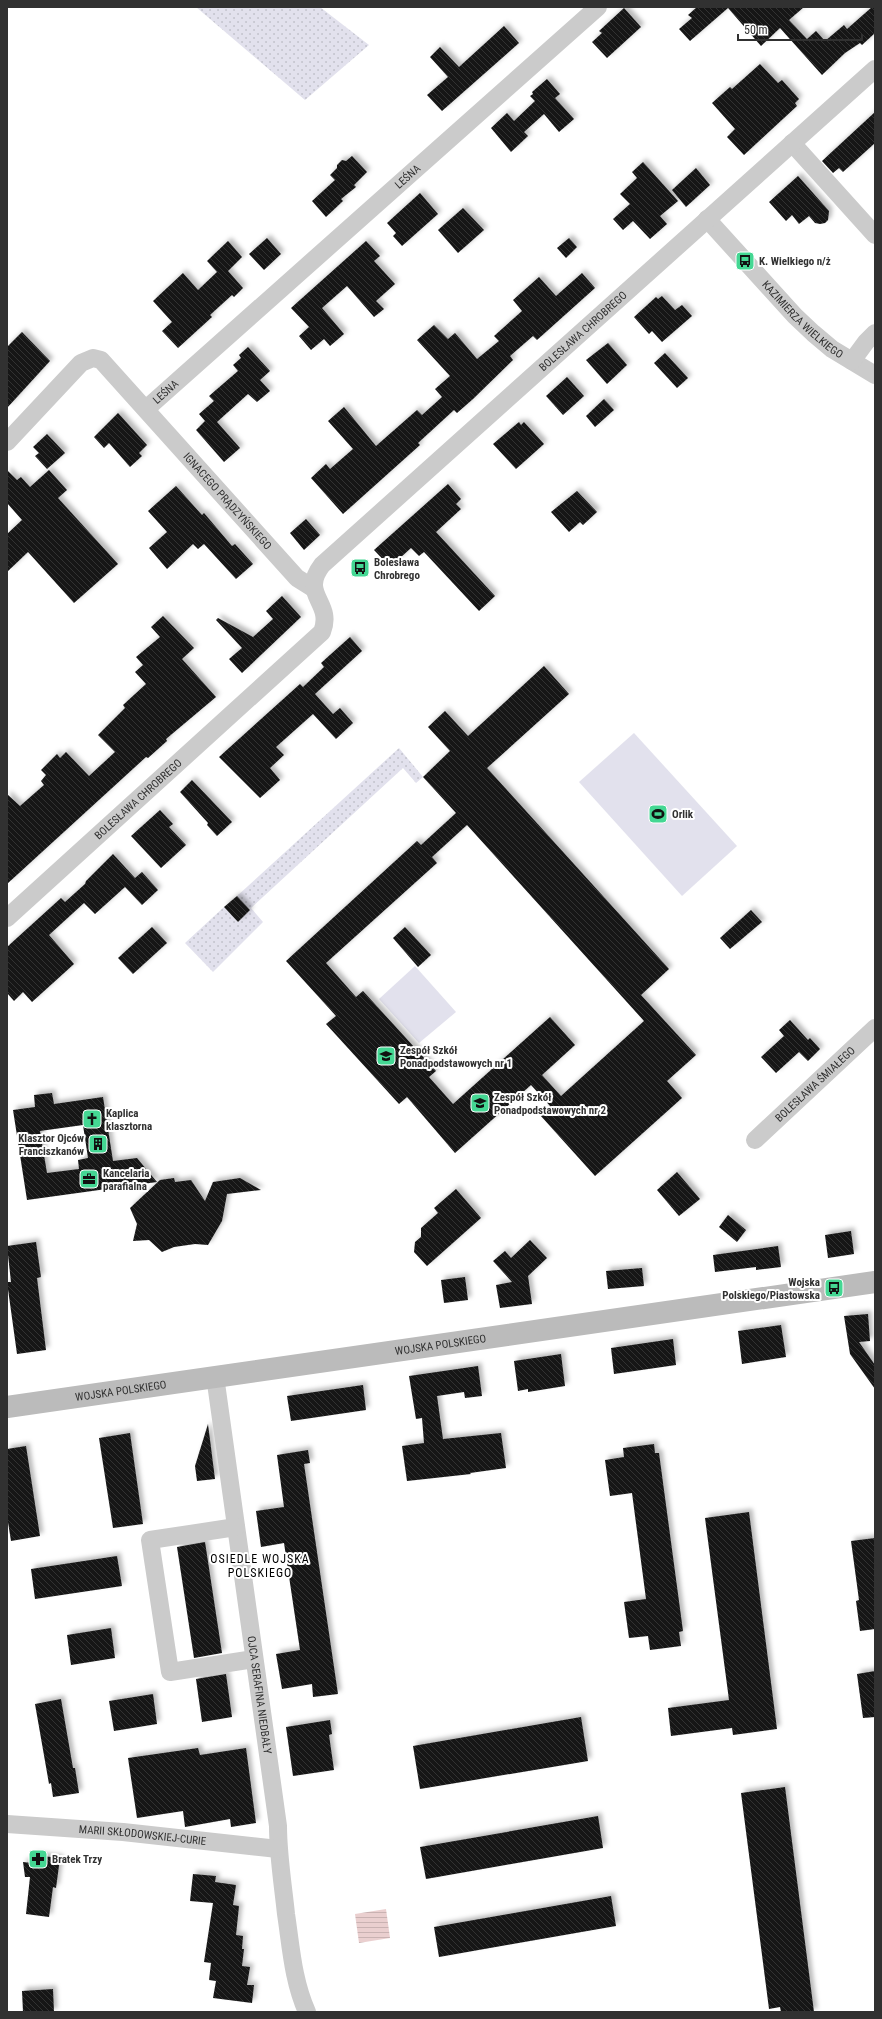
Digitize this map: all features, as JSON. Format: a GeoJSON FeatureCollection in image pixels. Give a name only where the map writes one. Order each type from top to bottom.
{"type":"FeatureCollection","features":[{"type":"Feature","properties":{"kind":"main road","name":"WOJSKA POLSKIEGO"},"geometry":{"type":"LineString","coordinates":[[7,1407],[875,1282]]}},
{"type":"Feature","properties":{"kind":"street","name":"LEŚNA"},"geometry":{"type":"LineString","coordinates":[[146,409],[594,7]]}},
{"type":"Feature","properties":{"kind":"street","name":"LEŚNA"},"geometry":{"type":"LineString","coordinates":[[146,409],[598,7]]}},
{"type":"Feature","properties":{"kind":"street","name":"BOLESŁAWA CHROBREGO"},"geometry":{"type":"LineString","coordinates":[[7,918],[322,632],[325,624],[324,608],[313,588],[316,572],[322,565],[875,69]]}},
{"type":"Feature","properties":{"kind":"street"},"geometry":{"type":"LineString","coordinates":[[792,143],[875,235]]}},
{"type":"Feature","properties":{"kind":"street","name":"KAZIMIERZA WIELKIEGO"},"geometry":{"type":"LineString","coordinates":[[707,219],[795,316],[832,349],[875,375]]}},
{"type":"Feature","properties":{"kind":"street"},"geometry":{"type":"LineString","coordinates":[[852,361],[866,342],[875,333]]}},
{"type":"Feature","properties":{"kind":"street","name":"IGNACEGO PRĄDZYŃSKIEGO"},"geometry":{"type":"LineString","coordinates":[[7,442],[81,363],[93,358],[101,360],[297,578],[313,588]]}},
{"type":"Feature","properties":{"kind":"street","name":"BOLESŁAWA ŚMIAŁEGO"},"geometry":{"type":"LineString","coordinates":[[755,1140],[875,1028]]}},
{"type":"Feature","properties":{"kind":"street","name":"OJCA SERAFINA NIEDBAŁY"},"geometry":{"type":"LineString","coordinates":[[215,1376],[278,1826],[278,1849],[293,1967],[300,1996],[308,2012]]}},
{"type":"Feature","properties":{"kind":"street"},"geometry":{"type":"LineString","coordinates":[[236,1527],[150,1540],[170,1672],[254,1659]]}},
{"type":"Feature","properties":{"kind":"street","name":"MARII SKŁODOWSKIEJ-CURIE"},"geometry":{"type":"LineString","coordinates":[[8,1820],[278,1849]]}},
{"type":"Feature","properties":{"kind":"shaded area"},"geometry":{"type":"Polygon","coordinates":[[[196,7],[320,7],[369,45],[305,100],[196,7]]]}},
{"type":"Feature","properties":{"kind":"shaded area","name":"Orlik"},"geometry":{"type":"Polygon","coordinates":[[[634,733],[737,846],[682,896],[579,782],[634,733]]]}},
{"type":"Feature","properties":{"kind":"shaded area"},"geometry":{"type":"Polygon","coordinates":[[[399,748],[423,777],[416,783],[403,768],[251,908],[263,922],[213,972],[185,943],[224,907],[238,922],[250,910],[237,896],[399,748]]]}},
{"type":"Feature","properties":{"kind":"shaded area"},"geometry":{"type":"Polygon","coordinates":[[[415,966],[456,1012],[419,1043],[379,999],[415,966]]]}},
{"type":"Feature","properties":{"kind":"shaded area"},"geometry":{"type":"Polygon","coordinates":[[[386,1909],[390,1938],[359,1943],[355,1914],[386,1909]]]}},
{"type":"Feature","properties":{"kind":"building"},"geometry":{"type":"Polygon","coordinates":[[[697,7],[804,7],[789,20],[807,39],[816,31],[825,41],[844,25],[847,29],[872,7],[875,7],[875,33],[862,45],[860,43],[845,53],[822,75],[780,28],[761,46],[728,8],[690,41],[679,29],[692,18],[688,15],[697,7]]]}},
{"type":"Feature","properties":{"kind":"building"},"geometry":{"type":"Polygon","coordinates":[[[624,8],[641,27],[607,58],[592,42],[602,33],[599,31],[624,8]]]}},
{"type":"Feature","properties":{"kind":"building"},"geometry":{"type":"Polygon","coordinates":[[[504,26],[519,43],[442,111],[427,95],[448,77],[430,57],[440,47],[459,67],[504,26]]]}},
{"type":"Feature","properties":{"kind":"building"},"geometry":{"type":"Polygon","coordinates":[[[760,64],[778,83],[782,80],[799,99],[795,103],[797,106],[744,155],[727,137],[735,129],[712,103],[730,87],[732,89],[760,64]]]}},
{"type":"Feature","properties":{"kind":"building"},"geometry":{"type":"Polygon","coordinates":[[[547,79],[560,94],[555,98],[574,119],[559,132],[544,114],[524,132],[528,136],[511,152],[491,128],[507,113],[514,121],[535,101],[530,96],[533,94],[532,92],[547,79]]]}},
{"type":"Feature","properties":{"kind":"building"},"geometry":{"type":"Polygon","coordinates":[[[875,112],[875,143],[843,172],[839,168],[833,173],[822,161],[875,112]]]}},
{"type":"Feature","properties":{"kind":"building"},"geometry":{"type":"Polygon","coordinates":[[[352,156],[367,172],[354,185],[356,187],[341,199],[343,201],[326,217],[312,201],[335,180],[330,175],[337,168],[337,165],[342,160],[346,161],[352,156]]]}},
{"type":"Feature","properties":{"kind":"building"},"geometry":{"type":"Polygon","coordinates":[[[643,162],[678,201],[660,216],[667,224],[650,239],[633,221],[623,230],[613,219],[630,204],[620,194],[637,178],[632,172],[643,162]]]}},
{"type":"Feature","properties":{"kind":"building"},"geometry":{"type":"Polygon","coordinates":[[[696,168],[710,185],[686,207],[672,190],[696,168]]]}},
{"type":"Feature","properties":{"kind":"building"},"geometry":{"type":"Polygon","coordinates":[[[798,176],[829,211],[828,220],[825,223],[815,223],[809,216],[799,224],[792,215],[786,221],[769,202],[798,176]]]}},
{"type":"Feature","properties":{"kind":"building"},"geometry":{"type":"Polygon","coordinates":[[[420,193],[438,214],[402,246],[393,236],[396,233],[387,223],[420,193]]]}},
{"type":"Feature","properties":{"kind":"building"},"geometry":{"type":"Polygon","coordinates":[[[463,208],[484,230],[458,253],[438,230],[463,208]]]}},
{"type":"Feature","properties":{"kind":"building"},"geometry":{"type":"Polygon","coordinates":[[[267,238],[281,254],[264,270],[249,254],[267,238]]]}},
{"type":"Feature","properties":{"kind":"building"},"geometry":{"type":"Polygon","coordinates":[[[569,238],[577,247],[566,258],[557,248],[569,238]]]}},
{"type":"Feature","properties":{"kind":"building"},"geometry":{"type":"Polygon","coordinates":[[[228,241],[242,257],[228,271],[243,288],[234,297],[232,295],[210,315],[212,317],[178,348],[162,331],[172,322],[153,301],[183,273],[198,290],[217,272],[207,261],[228,241]]]}},
{"type":"Feature","properties":{"kind":"building"},"geometry":{"type":"Polygon","coordinates":[[[366,241],[380,256],[374,261],[395,284],[376,301],[384,309],[374,317],[347,286],[322,308],[344,334],[330,346],[324,339],[311,350],[299,336],[309,327],[291,308],[366,241]]]}},
{"type":"Feature","properties":{"kind":"building"},"geometry":{"type":"Polygon","coordinates":[[[582,273],[595,288],[537,340],[533,336],[510,356],[513,360],[473,399],[457,413],[454,410],[418,443],[420,445],[343,514],[311,478],[326,464],[330,469],[353,449],[328,421],[344,407],[376,446],[417,410],[422,415],[442,397],[435,389],[450,376],[417,340],[434,325],[448,339],[455,333],[477,359],[499,341],[494,336],[522,311],[513,300],[539,277],[556,296],[582,273]]]}},
{"type":"Feature","properties":{"kind":"building"},"geometry":{"type":"Polygon","coordinates":[[[662,296],[675,310],[682,305],[692,316],[662,342],[652,331],[649,334],[634,317],[656,297],[658,299],[662,296]]]}},
{"type":"Feature","properties":{"kind":"building"},"geometry":{"type":"Polygon","coordinates":[[[22,332],[50,361],[7,408],[7,347],[22,332]]]}},
{"type":"Feature","properties":{"kind":"building"},"geometry":{"type":"Polygon","coordinates":[[[608,343],[627,365],[607,384],[586,360],[608,343]]]}},
{"type":"Feature","properties":{"kind":"building"},"geometry":{"type":"Polygon","coordinates":[[[248,347],[270,371],[260,380],[270,391],[257,402],[248,394],[217,422],[240,448],[224,462],[196,430],[205,421],[199,414],[214,401],[209,396],[238,371],[233,365],[241,358],[239,355],[248,347]]]}},
{"type":"Feature","properties":{"kind":"building"},"geometry":{"type":"Polygon","coordinates":[[[665,353],[688,378],[677,388],[654,363],[665,353]]]}},
{"type":"Feature","properties":{"kind":"building"},"geometry":{"type":"Polygon","coordinates":[[[567,377],[584,396],[563,415],[546,396],[567,377]]]}},
{"type":"Feature","properties":{"kind":"building"},"geometry":{"type":"Polygon","coordinates":[[[604,399],[614,410],[595,427],[586,416],[604,399]]]}},
{"type":"Feature","properties":{"kind":"building"},"geometry":{"type":"Polygon","coordinates":[[[118,413],[147,445],[139,453],[142,456],[130,467],[109,443],[104,448],[94,437],[118,413]]]}},
{"type":"Feature","properties":{"kind":"building"},"geometry":{"type":"Polygon","coordinates":[[[519,422],[521,425],[524,422],[544,444],[516,469],[493,444],[519,422]]]}},
{"type":"Feature","properties":{"kind":"building"},"geometry":{"type":"Polygon","coordinates":[[[47,434],[65,453],[47,469],[35,456],[39,453],[33,447],[47,434]]]}},
{"type":"Feature","properties":{"kind":"building"},"geometry":{"type":"Polygon","coordinates":[[[7,470],[17,480],[21,477],[30,487],[49,470],[67,490],[58,498],[118,564],[74,603],[28,552],[7,572],[7,534],[22,520],[7,503],[7,470]]]}},
{"type":"Feature","properties":{"kind":"building"},"geometry":{"type":"Polygon","coordinates":[[[448,484],[461,499],[456,504],[461,509],[436,532],[495,596],[479,611],[424,552],[419,556],[411,548],[390,567],[374,550],[448,484]]]}},
{"type":"Feature","properties":{"kind":"building"},"geometry":{"type":"Polygon","coordinates":[[[176,486],[202,515],[204,513],[232,546],[235,544],[253,564],[236,579],[204,544],[198,549],[193,544],[167,569],[149,548],[167,532],[148,511],[176,486]]]}},
{"type":"Feature","properties":{"kind":"building"},"geometry":{"type":"Polygon","coordinates":[[[577,491],[597,512],[583,525],[580,522],[569,532],[551,512],[577,491]]]}},
{"type":"Feature","properties":{"kind":"building"},"geometry":{"type":"Polygon","coordinates":[[[306,519],[320,535],[304,550],[290,533],[306,519]]]}},
{"type":"Feature","properties":{"kind":"building"},"geometry":{"type":"Polygon","coordinates":[[[282,596],[301,617],[242,673],[229,659],[242,648],[216,620],[218,618],[253,637],[273,619],[266,611],[282,596]]]}},
{"type":"Feature","properties":{"kind":"building"},"geometry":{"type":"Polygon","coordinates":[[[163,616],[194,648],[182,659],[216,697],[166,739],[167,741],[148,758],[146,757],[7,884],[7,794],[20,806],[44,785],[41,781],[46,775],[41,770],[57,754],[60,758],[66,752],[89,776],[115,752],[98,735],[125,708],[123,705],[146,684],[135,672],[143,665],[136,657],[160,637],[151,627],[163,616]]]}},
{"type":"Feature","properties":{"kind":"building"},"geometry":{"type":"Polygon","coordinates":[[[350,637],[362,651],[315,694],[333,714],[340,708],[353,723],[336,739],[313,714],[276,747],[284,755],[270,768],[280,780],[260,798],[219,757],[300,684],[303,687],[324,667],[321,663],[350,637]]]}},
{"type":"Feature","properties":{"kind":"building"},"geometry":{"type":"Polygon","coordinates":[[[544,666],[569,694],[487,768],[669,969],[641,995],[696,1055],[667,1081],[682,1098],[595,1176],[540,1115],[550,1106],[531,1085],[455,1153],[407,1097],[399,1104],[326,1024],[336,1016],[286,961],[417,841],[421,845],[456,813],[423,777],[450,751],[428,727],[445,711],[468,736],[544,666]],[[467,825],[432,857],[437,863],[326,963],[356,997],[363,991],[436,1071],[429,1077],[453,1104],[550,1017],[575,1045],[542,1075],[561,1096],[644,1021],[467,825]]]}},
{"type":"Feature","properties":{"kind":"building"},"geometry":{"type":"Polygon","coordinates":[[[192,780],[232,822],[217,836],[207,825],[208,823],[180,792],[192,780]]]}},
{"type":"Feature","properties":{"kind":"building"},"geometry":{"type":"Polygon","coordinates":[[[160,810],[173,824],[169,827],[186,845],[161,868],[131,836],[160,810]]]}},
{"type":"Feature","properties":{"kind":"building"},"geometry":{"type":"Polygon","coordinates":[[[113,854],[135,878],[142,872],[158,890],[142,905],[125,887],[95,914],[84,903],[49,935],[74,964],[32,1002],[23,992],[14,1001],[7,993],[7,947],[61,898],[65,902],[85,884],[86,881],[113,854]]]}},
{"type":"Feature","properties":{"kind":"building"},"geometry":{"type":"Polygon","coordinates":[[[237,896],[250,910],[238,922],[224,907],[237,896]]]}},
{"type":"Feature","properties":{"kind":"building"},"geometry":{"type":"Polygon","coordinates":[[[751,910],[762,922],[730,949],[720,938],[751,910]]]}},
{"type":"Feature","properties":{"kind":"building"},"geometry":{"type":"Polygon","coordinates":[[[152,927],[167,943],[133,974],[118,958],[152,927]]]}},
{"type":"Feature","properties":{"kind":"building"},"geometry":{"type":"Polygon","coordinates":[[[405,927],[431,955],[418,967],[393,938],[405,927]]]}},
{"type":"Feature","properties":{"kind":"building"},"geometry":{"type":"Polygon","coordinates":[[[790,1020],[808,1040],[810,1038],[820,1049],[808,1061],[799,1052],[776,1073],[761,1057],[784,1036],[779,1030],[790,1020]]]}},
{"type":"Feature","properties":{"kind":"building","name":"Klasztor Ojców Franciszkanów"},"geometry":{"type":"Polygon","coordinates":[[[52,1093],[54,1104],[103,1097],[113,1161],[137,1158],[157,1182],[27,1200],[13,1110],[35,1107],[34,1095],[52,1093]],[[83,1125],[40,1131],[47,1173],[79,1169],[78,1160],[88,1158],[83,1125]]]}},
{"type":"Feature","properties":{"kind":"building"},"geometry":{"type":"Polygon","coordinates":[[[677,1172],[700,1199],[679,1216],[657,1190],[677,1172]]]}},
{"type":"Feature","properties":{"kind":"building"},"geometry":{"type":"Polygon","coordinates":[[[174,1178],[175,1182],[191,1180],[205,1201],[213,1182],[240,1178],[261,1190],[227,1194],[222,1221],[208,1245],[195,1244],[174,1247],[162,1252],[149,1240],[133,1241],[137,1224],[130,1208],[160,1180],[174,1178]]]}},
{"type":"Feature","properties":{"kind":"building"},"geometry":{"type":"Polygon","coordinates":[[[456,1189],[481,1218],[427,1266],[414,1252],[415,1242],[421,1237],[421,1228],[438,1213],[434,1208],[456,1189]]]}},
{"type":"Feature","properties":{"kind":"building"},"geometry":{"type":"Polygon","coordinates":[[[728,1215],[746,1230],[737,1242],[719,1227],[728,1215]]]}},
{"type":"Feature","properties":{"kind":"building"},"geometry":{"type":"Polygon","coordinates":[[[851,1231],[854,1254],[828,1258],[825,1235],[851,1231]]]}},
{"type":"Feature","properties":{"kind":"building"},"geometry":{"type":"Polygon","coordinates":[[[530,1240],[547,1258],[528,1276],[532,1304],[500,1308],[496,1285],[512,1282],[493,1261],[505,1251],[511,1258],[530,1240]]]}},
{"type":"Feature","properties":{"kind":"building"},"geometry":{"type":"Polygon","coordinates":[[[36,1242],[41,1277],[37,1278],[46,1350],[17,1354],[7,1282],[11,1282],[7,1246],[36,1242]]]}},
{"type":"Feature","properties":{"kind":"building"},"geometry":{"type":"Polygon","coordinates":[[[778,1246],[781,1267],[756,1270],[756,1267],[715,1272],[713,1255],[778,1246]]]}},
{"type":"Feature","properties":{"kind":"building"},"geometry":{"type":"Polygon","coordinates":[[[642,1268],[644,1286],[608,1289],[606,1271],[642,1268]]]}},
{"type":"Feature","properties":{"kind":"building"},"geometry":{"type":"Polygon","coordinates":[[[465,1277],[468,1300],[444,1303],[441,1280],[465,1277]]]}},
{"type":"Feature","properties":{"kind":"building"},"geometry":{"type":"Polygon","coordinates":[[[868,1314],[870,1341],[859,1342],[875,1365],[875,1389],[850,1354],[844,1316],[868,1314]]]}},
{"type":"Feature","properties":{"kind":"building"},"geometry":{"type":"Polygon","coordinates":[[[781,1325],[786,1357],[742,1364],[738,1331],[781,1325]]]}},
{"type":"Feature","properties":{"kind":"building"},"geometry":{"type":"Polygon","coordinates":[[[673,1339],[676,1365],[614,1374],[611,1348],[673,1339]]]}},
{"type":"Feature","properties":{"kind":"building"},"geometry":{"type":"Polygon","coordinates":[[[561,1354],[565,1386],[528,1392],[528,1389],[518,1391],[514,1361],[561,1354]]]}},
{"type":"Feature","properties":{"kind":"building"},"geometry":{"type":"Polygon","coordinates":[[[478,1366],[482,1396],[465,1398],[464,1392],[437,1396],[443,1439],[501,1433],[506,1468],[470,1473],[471,1474],[407,1481],[402,1446],[424,1443],[422,1418],[416,1419],[409,1376],[478,1366]]]}},
{"type":"Feature","properties":{"kind":"building"},"geometry":{"type":"Polygon","coordinates":[[[363,1385],[366,1410],[291,1421],[287,1396],[363,1385]]]}},
{"type":"Feature","properties":{"kind":"building"},"geometry":{"type":"Polygon","coordinates":[[[208,1424],[215,1479],[197,1481],[195,1466],[208,1424]]]}},
{"type":"Feature","properties":{"kind":"building"},"geometry":{"type":"Polygon","coordinates":[[[130,1433],[143,1524],[113,1528],[99,1438],[130,1433]]]}},
{"type":"Feature","properties":{"kind":"building"},"geometry":{"type":"Polygon","coordinates":[[[654,1444],[655,1453],[659,1453],[683,1631],[679,1632],[681,1646],[650,1650],[648,1636],[629,1638],[624,1602],[646,1599],[632,1493],[610,1496],[605,1460],[624,1457],[623,1448],[654,1444]]]}},
{"type":"Feature","properties":{"kind":"building"},"geometry":{"type":"Polygon","coordinates":[[[26,1446],[40,1536],[11,1541],[7,1516],[7,1449],[26,1446]]]}},
{"type":"Feature","properties":{"kind":"building"},"geometry":{"type":"Polygon","coordinates":[[[308,1450],[310,1463],[304,1464],[338,1694],[313,1697],[312,1684],[282,1689],[276,1654],[300,1650],[284,1543],[261,1547],[256,1511],[284,1507],[277,1455],[308,1450]]]}},
{"type":"Feature","properties":{"kind":"building"},"geometry":{"type":"Polygon","coordinates":[[[749,1512],[777,1729],[733,1735],[732,1728],[671,1736],[668,1708],[729,1700],[705,1518],[749,1512]]]}},
{"type":"Feature","properties":{"kind":"building"},"geometry":{"type":"Polygon","coordinates":[[[875,1538],[875,1629],[860,1631],[856,1601],[859,1600],[851,1541],[875,1538]]]}},
{"type":"Feature","properties":{"kind":"building"},"geometry":{"type":"Polygon","coordinates":[[[205,1542],[222,1653],[194,1658],[177,1547],[205,1542]]]}},
{"type":"Feature","properties":{"kind":"building"},"geometry":{"type":"Polygon","coordinates":[[[117,1556],[122,1586],[35,1599],[31,1569],[117,1556]]]}},
{"type":"Feature","properties":{"kind":"building"},"geometry":{"type":"Polygon","coordinates":[[[111,1628],[115,1658],[71,1665],[67,1635],[111,1628]]]}},
{"type":"Feature","properties":{"kind":"building"},"geometry":{"type":"Polygon","coordinates":[[[875,1671],[875,1717],[863,1718],[857,1674],[875,1671]]]}},
{"type":"Feature","properties":{"kind":"building"},"geometry":{"type":"Polygon","coordinates":[[[226,1674],[232,1717],[202,1722],[196,1679],[226,1674]]]}},
{"type":"Feature","properties":{"kind":"building"},"geometry":{"type":"Polygon","coordinates":[[[153,1694],[157,1724],[114,1731],[109,1701],[153,1694]]]}},
{"type":"Feature","properties":{"kind":"building"},"geometry":{"type":"Polygon","coordinates":[[[61,1699],[79,1793],[53,1797],[51,1783],[49,1784],[35,1704],[61,1699]]]}},
{"type":"Feature","properties":{"kind":"building"},"geometry":{"type":"Polygon","coordinates":[[[581,1717],[588,1761],[420,1789],[413,1746],[581,1717]]]}},
{"type":"Feature","properties":{"kind":"building"},"geometry":{"type":"Polygon","coordinates":[[[330,1720],[332,1734],[329,1735],[334,1770],[293,1776],[286,1727],[330,1720]]]}},
{"type":"Feature","properties":{"kind":"building"},"geometry":{"type":"Polygon","coordinates":[[[198,1748],[200,1755],[246,1748],[256,1823],[231,1827],[230,1819],[185,1827],[183,1811],[137,1818],[128,1758],[198,1748]]]}},
{"type":"Feature","properties":{"kind":"building"},"geometry":{"type":"Polygon","coordinates":[[[785,1787],[814,2012],[781,2012],[780,2007],[769,2009],[741,1793],[785,1787]]]}},
{"type":"Feature","properties":{"kind":"building"},"geometry":{"type":"Polygon","coordinates":[[[598,1816],[603,1848],[426,1879],[420,1847],[598,1816]]]}},
{"type":"Feature","properties":{"kind":"building"},"geometry":{"type":"Polygon","coordinates":[[[33,1855],[60,1858],[56,1888],[53,1887],[49,1917],[26,1914],[30,1877],[25,1877],[23,1862],[32,1863],[33,1855]]]}},
{"type":"Feature","properties":{"kind":"building"},"geometry":{"type":"Polygon","coordinates":[[[193,1874],[216,1876],[215,1882],[236,1885],[233,1905],[239,1906],[236,1935],[243,1936],[242,1949],[244,1949],[242,1966],[250,1967],[247,1985],[254,1985],[252,2003],[213,1998],[216,1981],[209,1980],[211,1963],[204,1962],[213,1903],[190,1901],[193,1874]]]}},
{"type":"Feature","properties":{"kind":"building"},"geometry":{"type":"Polygon","coordinates":[[[611,1896],[616,1926],[439,1957],[434,1927],[611,1896]]]}},
{"type":"Feature","properties":{"kind":"building"},"geometry":{"type":"Polygon","coordinates":[[[53,1989],[54,2012],[23,2012],[22,1991],[53,1989]]]}},
{"type":"Feature","properties":{"kind":"place","name":"K. Wielkiego n/ż"},"geometry":{"type":"Point","coordinates":[745,261]}},
{"type":"Feature","properties":{"kind":"place","name":"Bolesława Chrobrego"},"geometry":{"type":"Point","coordinates":[360,568]}},
{"type":"Feature","properties":{"kind":"place","name":"Orlik"},"geometry":{"type":"Point","coordinates":[658,814]}},
{"type":"Feature","properties":{"kind":"place","name":"Zespół Szkół Ponadpodstawowych nr 1"},"geometry":{"type":"Point","coordinates":[386,1056]}},
{"type":"Feature","properties":{"kind":"place","name":"Zespół Szkół Ponadpodstawowych nr 2"},"geometry":{"type":"Point","coordinates":[480,1103]}},
{"type":"Feature","properties":{"kind":"place","name":"Kaplica klasztorna"},"geometry":{"type":"Point","coordinates":[92,1119]}},
{"type":"Feature","properties":{"kind":"place","name":"Klasztor Ojców Franciszkanów"},"geometry":{"type":"Point","coordinates":[98,1144]}},
{"type":"Feature","properties":{"kind":"place","name":"Kancelaria parafialna"},"geometry":{"type":"Point","coordinates":[89,1179]}},
{"type":"Feature","properties":{"kind":"place","name":"Wojska Polskiego/Piastowska"},"geometry":{"type":"Point","coordinates":[834,1288]}},
{"type":"Feature","properties":{"kind":"place","name":"Bratek Trzy"},"geometry":{"type":"Point","coordinates":[38,1859]}},
{"type":"Feature","properties":{"kind":"district","name":"OSIEDLE WOJSKA POLSKIEGO"},"geometry":{"type":"Point","coordinates":[260,1566]}}]}
